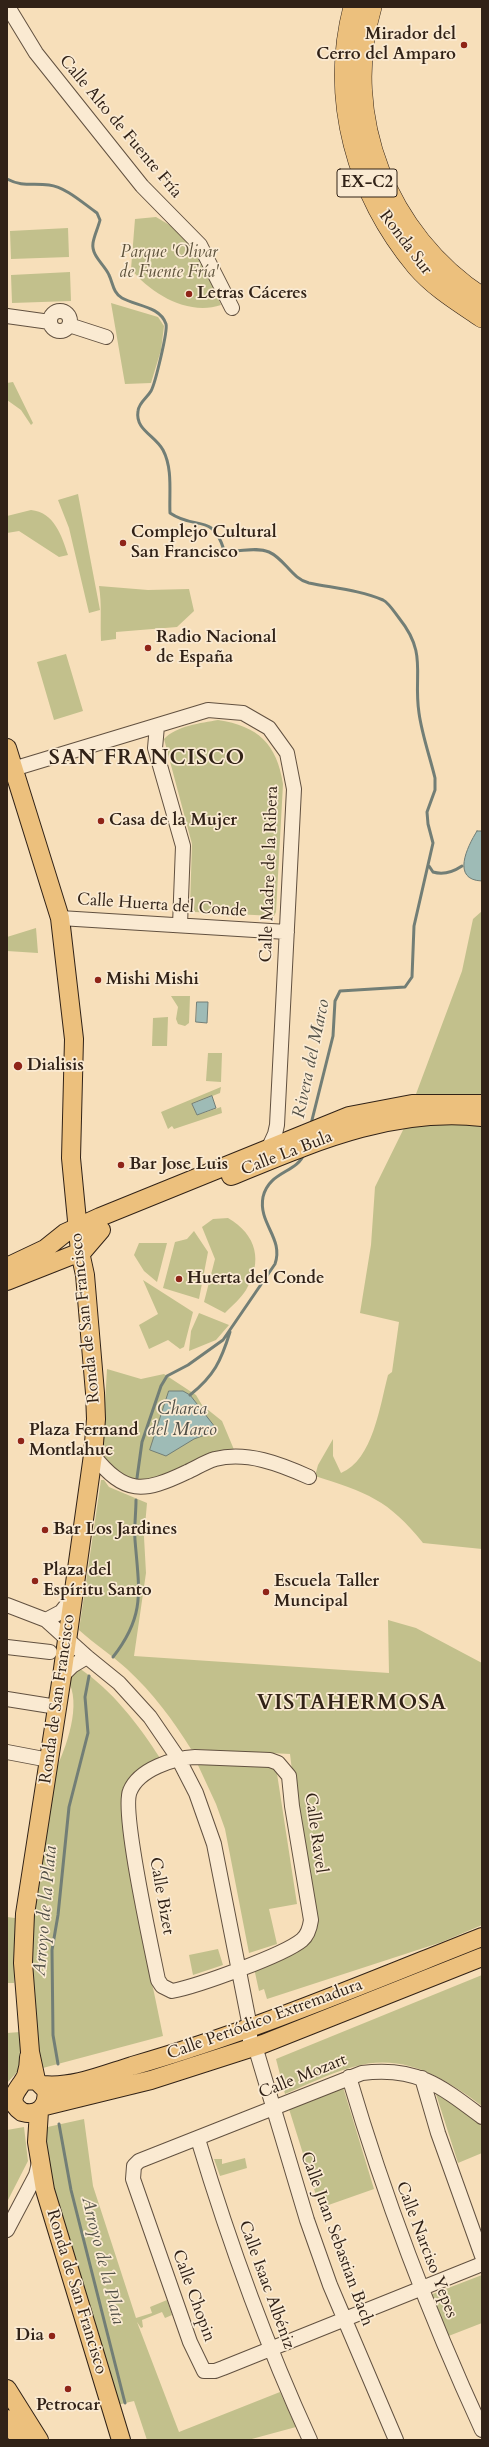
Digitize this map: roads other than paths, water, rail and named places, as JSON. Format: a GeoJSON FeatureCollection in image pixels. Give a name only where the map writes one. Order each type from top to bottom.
{"type":"FeatureCollection","features":[{"type":"Feature","properties":{"kind":"highway","name":"Ronda Sur"},"geometry":{"type":"LineString","coordinates":[[354,7],[346,57],[346,92],[351,134],[361,171],[378,210],[418,267],[450,296],[482,317]]}},
{"type":"Feature","properties":{"kind":"highway","name":"Ronda Sur"},"geometry":{"type":"LineString","coordinates":[[371,7],[365,33],[361,88],[370,146],[382,179],[395,206],[417,239],[436,261],[465,287],[482,298]]}},
{"type":"Feature","properties":{"kind":"main road","name":"Ronda de San Francisco"},"geometry":{"type":"LineString","coordinates":[[7,748],[60,918],[74,1039],[71,1158],[86,1227],[86,1275],[96,1419],[93,1454],[62,1676],[25,1914],[24,1963],[30,2052],[25,2087],[15,2102],[27,2110],[37,2142],[39,2163],[45,2190],[121,2440]]}},
{"type":"Feature","properties":{"kind":"main road","name":"Calle La Bula"},"geometry":{"type":"LineString","coordinates":[[86,1227],[297,1142],[348,1116],[412,1104],[437,1110],[482,1117]]}},
{"type":"Feature","properties":{"kind":"main road","name":"Calle La Bula"},"geometry":{"type":"LineString","coordinates":[[437,1110],[482,1104]]}},
{"type":"Feature","properties":{"kind":"main road","name":"Calle La Bula"},"geometry":{"type":"LineString","coordinates":[[86,1227],[269,1147],[297,1142]]}},
{"type":"Feature","properties":{"kind":"main road"},"geometry":{"type":"LineString","coordinates":[[14,1272],[86,1227]]}},
{"type":"Feature","properties":{"kind":"main road"},"geometry":{"type":"LineString","coordinates":[[14,1272],[86,1227]]}},
{"type":"Feature","properties":{"kind":"main road","name":"Calle Periódico Extremadura"},"geometry":{"type":"LineString","coordinates":[[25,2087],[61,2086],[159,2058],[250,2027],[482,1937]]}},
{"type":"Feature","properties":{"kind":"main road","name":"Calle Periódico Extremadura"},"geometry":{"type":"LineString","coordinates":[[27,2110],[151,2080],[255,2046],[482,1957]]}},
{"type":"Feature","properties":{"kind":"main road","name":"Ronda de San Francisco"},"geometry":{"type":"LineString","coordinates":[[25,2087],[47,2095],[27,2110]]}},
{"type":"Feature","properties":{"kind":"main road"},"geometry":{"type":"LineString","coordinates":[[7,2388],[39,2440]]}},
{"type":"Feature","properties":{"kind":"main road"},"geometry":{"type":"LineString","coordinates":[[7,2419],[20,2440]]}},
{"type":"Feature","properties":{"kind":"street","name":"Calle Alto de Fuente Fría"},"geometry":{"type":"LineString","coordinates":[[8,7],[36,54],[142,186],[200,245],[232,308]]}},
{"type":"Feature","properties":{"kind":"street"},"geometry":{"type":"LineString","coordinates":[[7,316],[50,322],[53,328],[58,331],[65,330],[69,325],[106,337]]}},
{"type":"Feature","properties":{"kind":"street","name":"Calle Madre de la Ribera"},"geometry":{"type":"LineString","coordinates":[[13,769],[208,710],[243,713],[269,728],[286,753],[294,789],[276,1128]]}},
{"type":"Feature","properties":{"kind":"street"},"geometry":{"type":"LineString","coordinates":[[157,726],[155,748],[183,846],[180,925]]}},
{"type":"Feature","properties":{"kind":"street","name":"Calle Huerta del Conde"},"geometry":{"type":"LineString","coordinates":[[60,918],[287,932]]}},
{"type":"Feature","properties":{"kind":"street","name":"Calle La Bula"},"geometry":{"type":"LineString","coordinates":[[269,1147],[276,1128]]}},
{"type":"Feature","properties":{"kind":"street"},"geometry":{"type":"LineString","coordinates":[[93,1454],[117,1479],[145,1488],[163,1483],[214,1459],[227,1458],[273,1462],[306,1476]]}},
{"type":"Feature","properties":{"kind":"street"},"geometry":{"type":"LineString","coordinates":[[46,1620],[61,1612],[73,1597]]}},
{"type":"Feature","properties":{"kind":"street"},"geometry":{"type":"LineString","coordinates":[[7,1605],[46,1620],[67,1637],[87,1657],[119,1683],[137,1702],[178,1758],[196,1793],[214,1844],[250,2027]]}},
{"type":"Feature","properties":{"kind":"street"},"geometry":{"type":"LineString","coordinates":[[7,1647],[50,1652]]}},
{"type":"Feature","properties":{"kind":"street"},"geometry":{"type":"LineString","coordinates":[[62,1676],[72,1666],[87,1657]]}},
{"type":"Feature","properties":{"kind":"street"},"geometry":{"type":"LineString","coordinates":[[7,1699],[57,1706]]}},
{"type":"Feature","properties":{"kind":"street"},"geometry":{"type":"LineString","coordinates":[[7,1752],[49,1760]]}},
{"type":"Feature","properties":{"kind":"street","name":"Calle Bizet"},"geometry":{"type":"LineString","coordinates":[[178,1758],[167,1762],[136,1782],[128,1798],[139,1877],[158,1980],[162,1986],[172,1991],[238,1969]]}},
{"type":"Feature","properties":{"kind":"street","name":"Calle Ravel"},"geometry":{"type":"LineString","coordinates":[[178,1758],[270,1760],[278,1763],[289,1776],[292,1806],[311,1920],[309,1930],[302,1939],[279,1952],[238,1969]]}},
{"type":"Feature","properties":{"kind":"street","name":"Calle Juan Sebastian Bach"},"geometry":{"type":"LineString","coordinates":[[250,2027],[255,2032],[257,2040],[255,2046],[307,2220],[344,2319],[396,2440]]}},
{"type":"Feature","properties":{"kind":"street","name":"Calle Mozart"},"geometry":{"type":"LineString","coordinates":[[134,2166],[140,2161],[198,2139],[349,2077],[382,2070],[404,2072],[422,2078],[452,2095],[482,2117]]}},
{"type":"Feature","properties":{"kind":"street","name":"Calle Narciso Yepes"},"geometry":{"type":"LineString","coordinates":[[349,2077],[382,2184],[420,2289],[482,2430]]}},
{"type":"Feature","properties":{"kind":"street"},"geometry":{"type":"LineString","coordinates":[[422,2078],[438,2133],[482,2256]]}},
{"type":"Feature","properties":{"kind":"street","name":"Calle Isaac Albéniz"},"geometry":{"type":"LineString","coordinates":[[198,2139],[229,2237],[269,2348],[310,2440]]}},
{"type":"Feature","properties":{"kind":"street"},"geometry":{"type":"LineString","coordinates":[[7,2230],[36,2175],[39,2163]]}},
{"type":"Feature","properties":{"kind":"street","name":"Calle Chopin"},"geometry":{"type":"LineString","coordinates":[[134,2166],[132,2171],[135,2186],[164,2270],[200,2366],[204,2371],[215,2371],[269,2348]]}},
{"type":"Feature","properties":{"kind":"street"},"geometry":{"type":"LineString","coordinates":[[21,2205],[33,2193],[45,2190]]}},
{"type":"Feature","properties":{"kind":"street"},"geometry":{"type":"LineString","coordinates":[[269,2348],[482,2264]]}},
{"type":"Feature","properties":{"kind":"water"},"geometry":{"type":"Polygon","coordinates":[[[477,831],[482,831],[482,881],[472,879],[467,875],[464,869],[464,862],[469,845],[477,831]]]}},
{"type":"Feature","properties":{"kind":"water"},"geometry":{"type":"Polygon","coordinates":[[[197,1002],[208,1002],[207,1023],[196,1022],[197,1002]]]}},
{"type":"Feature","properties":{"kind":"water"},"geometry":{"type":"Polygon","coordinates":[[[212,1096],[216,1108],[197,1115],[192,1104],[212,1096]]]}},
{"type":"Feature","properties":{"kind":"water","name":"Charca del Marco"},"geometry":{"type":"Polygon","coordinates":[[[169,1391],[183,1391],[190,1395],[215,1427],[213,1432],[194,1439],[166,1456],[150,1450],[169,1391]]]}},
{"type":"Feature","properties":{"kind":"waterway","name":"Rivera del Marco"},"geometry":{"type":"LineString","coordinates":[[7,179],[23,184],[43,184],[55,186],[68,192],[97,213],[100,220],[93,243],[93,248],[96,256],[107,271],[115,291],[122,298],[159,313],[166,324],[163,346],[155,379],[151,391],[140,405],[138,418],[142,428],[160,445],[166,457],[170,481],[170,513],[179,518],[208,526],[219,538],[224,550],[264,550],[275,555],[303,581],[356,592],[385,601],[408,631],[414,643],[418,664],[418,699],[420,721],[435,778],[435,790],[427,812],[428,824],[433,843],[414,926],[412,977],[405,987],[340,991],[335,1001],[333,1036],[311,1124]]}},
{"type":"Feature","properties":{"kind":"waterway"},"geometry":{"type":"LineString","coordinates":[[429,866],[433,872],[440,873],[452,871],[462,866]]}},
{"type":"Feature","properties":{"kind":"waterway","name":"Rivera del Marco"},"geometry":{"type":"LineString","coordinates":[[137,1478],[142,1442],[161,1386],[167,1376],[188,1365],[223,1340],[275,1264],[277,1255],[276,1246],[264,1215],[262,1207],[263,1197],[266,1188],[271,1182],[295,1165],[304,1154]]}},
{"type":"Feature","properties":{"kind":"waterway","name":"Rivera del Marco"},"geometry":{"type":"LineString","coordinates":[[190,1395],[205,1381],[216,1367],[230,1332]]}},
{"type":"Feature","properties":{"kind":"waterway","name":"Rivera del Marco"},"geometry":{"type":"LineString","coordinates":[[113,1657],[124,1642],[131,1628],[136,1615],[138,1602],[138,1573],[135,1535],[136,1500]]}},
{"type":"Feature","properties":{"kind":"waterway","name":"Arroyo de la Plata"},"geometry":{"type":"LineString","coordinates":[[58,2064],[53,2035],[52,1950],[58,1915],[69,1807],[88,1733],[85,1697],[89,1676]]}},
{"type":"Feature","properties":{"kind":"waterway","name":"Arroyo de la Plata"},"geometry":{"type":"LineString","coordinates":[[59,2124],[71,2190],[125,2403]]}},
{"type":"Feature","properties":{"kind":"place","name":"Mirador del Cerro del Amparo"},"geometry":{"type":"Point","coordinates":[464,45]}},
{"type":"Feature","properties":{"kind":"place","name":"Letras Cáceres"},"geometry":{"type":"Point","coordinates":[189,294]}},
{"type":"Feature","properties":{"kind":"place","name":"Complejo Cultural San Francisco"},"geometry":{"type":"Point","coordinates":[123,543]}},
{"type":"Feature","properties":{"kind":"place","name":"Radio Nacional de España"},"geometry":{"type":"Point","coordinates":[148,648]}},
{"type":"Feature","properties":{"kind":"place","name":"Casa de la Mujer"},"geometry":{"type":"Point","coordinates":[101,821]}},
{"type":"Feature","properties":{"kind":"place","name":"Mishi Mishi"},"geometry":{"type":"Point","coordinates":[98,980]}},
{"type":"Feature","properties":{"kind":"place","name":"Dialisis"},"geometry":{"type":"Point","coordinates":[18,1066]}},
{"type":"Feature","properties":{"kind":"place","name":"Bar Jose Luis"},"geometry":{"type":"Point","coordinates":[121,1165]}},
{"type":"Feature","properties":{"kind":"place","name":"Huerta del Conde"},"geometry":{"type":"Point","coordinates":[179,1279]}},
{"type":"Feature","properties":{"kind":"place","name":"Plaza Fernand Montlahuc"},"geometry":{"type":"Point","coordinates":[21,1441]}},
{"type":"Feature","properties":{"kind":"place","name":"Bar Los Jardines"},"geometry":{"type":"Point","coordinates":[45,1530]}},
{"type":"Feature","properties":{"kind":"place","name":"Plaza del Espíritu Santo"},"geometry":{"type":"Point","coordinates":[35,1581]}},
{"type":"Feature","properties":{"kind":"place","name":"Escuela Taller Muncipal"},"geometry":{"type":"Point","coordinates":[266,1592]}},
{"type":"Feature","properties":{"kind":"place","name":"Dia"},"geometry":{"type":"Point","coordinates":[52,2336]}},
{"type":"Feature","properties":{"kind":"place","name":"Petrocar"},"geometry":{"type":"Point","coordinates":[68,2389]}},
{"type":"Feature","properties":{"kind":"district","name":"SAN FRANCISCO"},"geometry":{"type":"Point","coordinates":[147,759]}},
{"type":"Feature","properties":{"kind":"district","name":"VISTAHERMOSA"},"geometry":{"type":"Point","coordinates":[352,1704]}},
{"type":"Feature","properties":{"kind":"park label","name":"Parque 'Olivar de Fuente Fría'"},"geometry":{"type":"Point","coordinates":[169,263]}}]}
